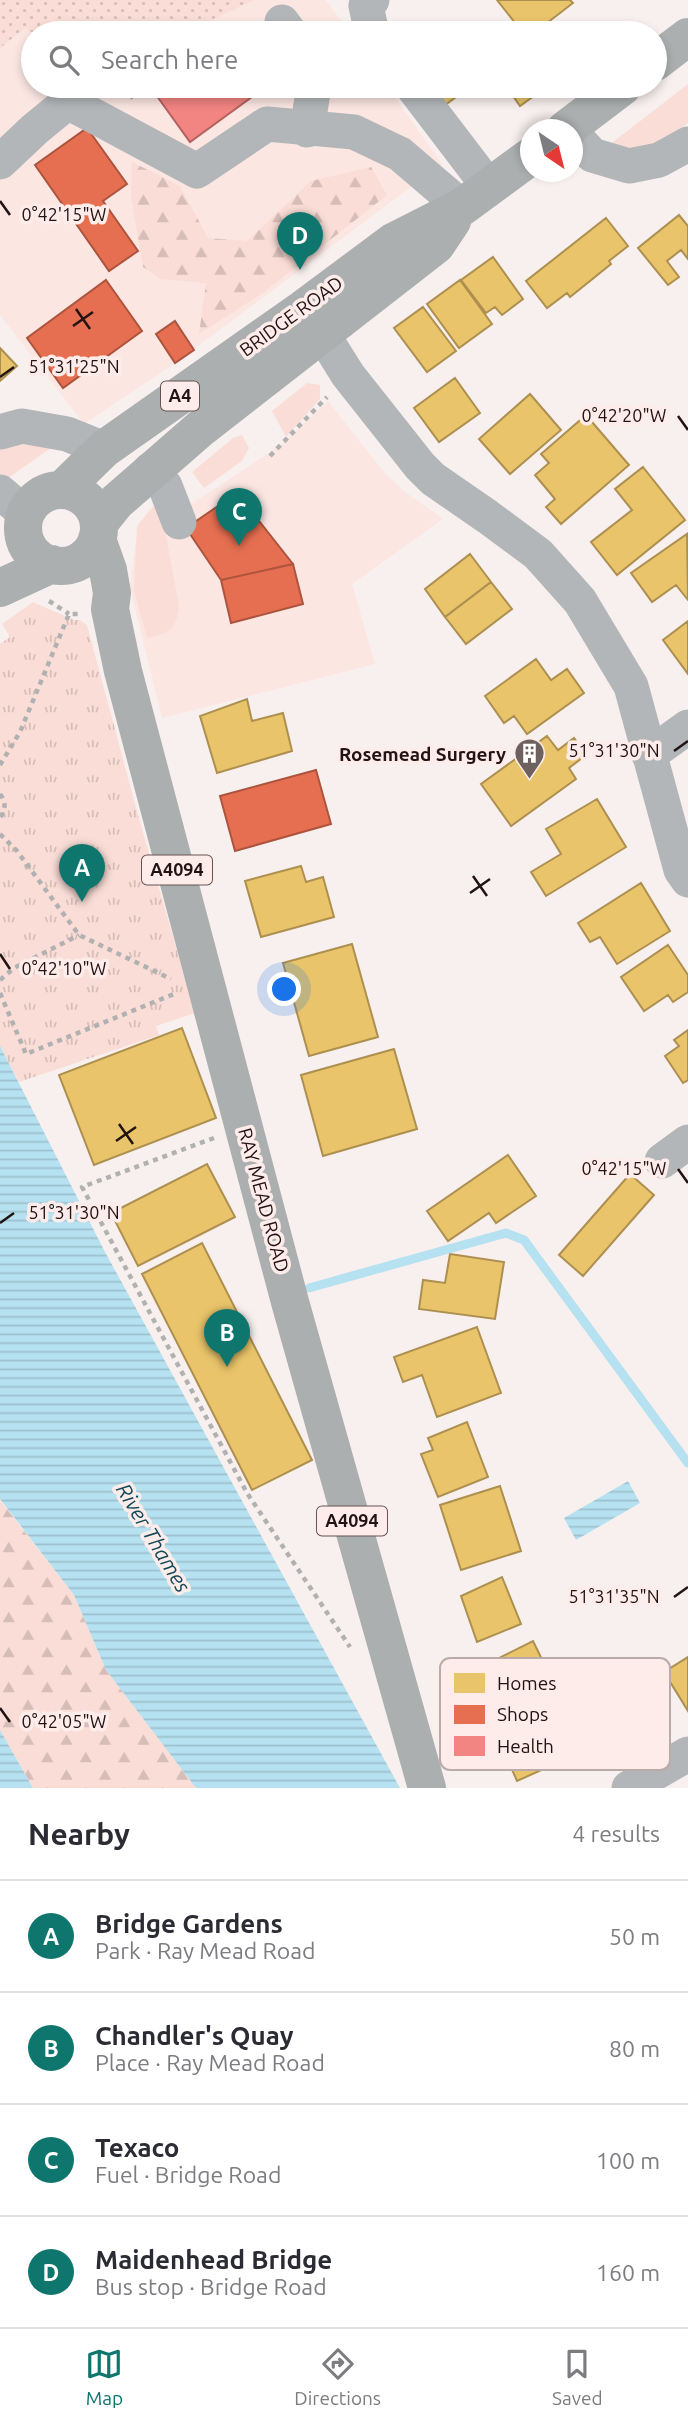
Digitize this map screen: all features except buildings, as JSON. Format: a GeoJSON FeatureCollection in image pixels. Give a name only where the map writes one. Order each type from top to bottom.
{"type":"FeatureCollection","features":[{"type":"Feature","properties":{"kind":"main road"},"geometry":{"type":"LineString","coordinates":[[667,53],[688,37]]}},
{"type":"Feature","properties":{"kind":"main road"},"geometry":{"type":"LineString","coordinates":[[582,119],[608,98]]}},
{"type":"Feature","properties":{"kind":"main road","name":"BRIDGE ROAD"},"geometry":{"type":"LineString","coordinates":[[62,490],[104,449],[393,242],[475,197],[520,164]]}},
{"type":"Feature","properties":{"kind":"main road","name":"A4"},"geometry":{"type":"LineString","coordinates":[[323,335],[436,245],[475,197]]}},
{"type":"Feature","properties":{"kind":"main road","name":"BRIDGE ROAD"},"geometry":{"type":"LineString","coordinates":[[98,531],[116,502],[150,470],[323,335]]}},
{"type":"Feature","properties":{"kind":"main road"},"geometry":{"type":"LineString","coordinates":[[62,490],[76,492],[87,500],[95,510],[98,531]]}},
{"type":"Feature","properties":{"kind":"main road","name":"A4"},"geometry":{"type":"LineString","coordinates":[[56,565],[40,560],[12,521],[40,496],[62,490]]}},
{"type":"Feature","properties":{"kind":"main road","name":"A4"},"geometry":{"type":"LineString","coordinates":[[0,588],[56,565],[83,559],[92,551],[98,531]]}},
{"type":"Feature","properties":{"kind":"main road","name":"RAY MEAD ROAD"},"geometry":{"type":"LineString","coordinates":[[98,531],[112,593],[98,615],[123,671],[197,985],[245,1130],[427,1788]]}},
{"type":"Feature","properties":{"kind":"main road"},"geometry":{"type":"LineString","coordinates":[[56,565],[95,603],[98,615]]}},
{"type":"Feature","properties":{"kind":"street"},"geometry":{"type":"LineString","coordinates":[[370,21],[366,6],[372,0]]}},
{"type":"Feature","properties":{"kind":"street"},"geometry":{"type":"LineString","coordinates":[[307,130],[312,98]]}},
{"type":"Feature","properties":{"kind":"street"},"geometry":{"type":"LineString","coordinates":[[419,98],[475,197]]}},
{"type":"Feature","properties":{"kind":"street"},"geometry":{"type":"LineString","coordinates":[[0,162],[68,102],[197,171],[267,124],[307,130],[354,132],[400,154],[475,197]]}},
{"type":"Feature","properties":{"kind":"street"},"geometry":{"type":"LineString","coordinates":[[583,145],[592,155],[629,166],[659,160],[688,144]]}},
{"type":"Feature","properties":{"kind":"street"},"geometry":{"type":"LineString","coordinates":[[323,335],[348,375],[420,466],[433,479],[538,554],[580,601],[631,685],[681,870],[688,880]]}},
{"type":"Feature","properties":{"kind":"street"},"geometry":{"type":"LineString","coordinates":[[0,432],[22,426],[67,434],[104,449]]}},
{"type":"Feature","properties":{"kind":"street"},"geometry":{"type":"LineString","coordinates":[[150,470],[164,486],[179,522]]}},
{"type":"Feature","properties":{"kind":"street"},"geometry":{"type":"LineString","coordinates":[[649,755],[688,727]]}},
{"type":"Feature","properties":{"kind":"street"},"geometry":{"type":"LineString","coordinates":[[629,1788],[673,1771]]}},
{"type":"Feature","properties":{"kind":"path"},"geometry":{"type":"LineString","coordinates":[[270,456],[330,394]]}},
{"type":"Feature","properties":{"kind":"path"},"geometry":{"type":"LineString","coordinates":[[0,765],[20,732],[69,614],[98,615]]}},
{"type":"Feature","properties":{"kind":"path"},"geometry":{"type":"LineString","coordinates":[[0,794],[4,802],[0,818]]}},
{"type":"Feature","properties":{"kind":"path"},"geometry":{"type":"LineString","coordinates":[[0,834],[17,851],[79,935],[197,985]]}},
{"type":"Feature","properties":{"kind":"path"},"geometry":{"type":"LineString","coordinates":[[0,980],[14,968],[79,935]]}},
{"type":"Feature","properties":{"kind":"path"},"geometry":{"type":"LineString","coordinates":[[0,993],[26,1054],[197,985]]}},
{"type":"Feature","properties":{"kind":"path"},"geometry":{"type":"LineString","coordinates":[[245,1130],[198,1142],[82,1187],[247,1493],[353,1651]]}},
{"type":"Feature","properties":{"kind":"shaded area"},"geometry":{"type":"Polygon","coordinates":[[[0,0],[326,0],[341,21],[21,21],[21,98],[395,98],[442,164],[171,366],[84,424],[0,315],[0,0]]]}},
{"type":"Feature","properties":{"kind":"shaded area"},"geometry":{"type":"Polygon","coordinates":[[[328,401],[384,472],[405,492],[443,519],[352,584],[375,664],[162,718],[130,588],[136,540],[281,445],[328,401]]]}},
{"type":"Feature","properties":{"kind":"green space"},"geometry":{"type":"Polygon","coordinates":[[[0,0],[254,0],[209,21],[21,21],[21,31],[0,48],[0,0]]]}},
{"type":"Feature","properties":{"kind":"green space"},"geometry":{"type":"Polygon","coordinates":[[[688,84],[688,123],[650,152],[604,149],[688,84]]]}},
{"type":"Feature","properties":{"kind":"green space"},"geometry":{"type":"Polygon","coordinates":[[[132,162],[180,186],[208,238],[247,241],[311,181],[371,167],[387,195],[263,293],[199,334],[206,283],[161,279],[143,267],[131,196],[132,162]]]}},
{"type":"Feature","properties":{"kind":"green space"},"geometry":{"type":"Polygon","coordinates":[[[307,383],[320,385],[320,399],[286,437],[272,411],[307,383]]]}},
{"type":"Feature","properties":{"kind":"green space"},"geometry":{"type":"Polygon","coordinates":[[[242,435],[249,448],[242,461],[204,488],[192,472],[233,438],[242,435]]]}},
{"type":"Feature","properties":{"kind":"green space"},"geometry":{"type":"Polygon","coordinates":[[[0,439],[62,440],[4,481],[0,479],[0,439]]]}},
{"type":"Feature","properties":{"kind":"green space"},"geometry":{"type":"Polygon","coordinates":[[[156,503],[161,508],[179,606],[174,626],[147,638],[134,591],[137,526],[156,503]]]}},
{"type":"Feature","properties":{"kind":"green space"},"geometry":{"type":"Polygon","coordinates":[[[33,602],[87,625],[195,1013],[156,1026],[159,1035],[19,1082],[0,1046],[0,644],[10,637],[2,624],[33,602]]]}},
{"type":"Feature","properties":{"kind":"green space"},"geometry":{"type":"Polygon","coordinates":[[[0,1500],[74,1595],[106,1670],[196,1788],[33,1788],[0,1730],[0,1500]]]}},
{"type":"Feature","properties":{"kind":"water","name":"River Thames"},"geometry":{"type":"Polygon","coordinates":[[[0,1046],[105,1252],[400,1788],[196,1788],[106,1670],[74,1595],[0,1499],[0,1046]]]}},
{"type":"Feature","properties":{"kind":"water"},"geometry":{"type":"Polygon","coordinates":[[[628,1481],[640,1503],[576,1540],[564,1518],[628,1481]]]}},
{"type":"Feature","properties":{"kind":"water"},"geometry":{"type":"Polygon","coordinates":[[[0,1730],[33,1788],[0,1788],[0,1730]]]}},
{"type":"Feature","properties":{"kind":"waterway"},"geometry":{"type":"LineString","coordinates":[[309,1288],[506,1233],[524,1240],[688,1463]]}},
{"type":"Feature","properties":{"kind":"place","name":"Maidenhead Bridge"},"geometry":{"type":"Point","coordinates":[300,270]}},
{"type":"Feature","properties":{"kind":"place","name":"Texaco"},"geometry":{"type":"Point","coordinates":[239,546]}},
{"type":"Feature","properties":{"kind":"place","name":"Rosemead Surgery"},"geometry":{"type":"Point","coordinates":[529,781]}},
{"type":"Feature","properties":{"kind":"place","name":"Bridge Gardens"},"geometry":{"type":"Point","coordinates":[82,902]}},
{"type":"Feature","properties":{"kind":"place","name":"Chandler's Quay"},"geometry":{"type":"Point","coordinates":[227,1367]}}]}
